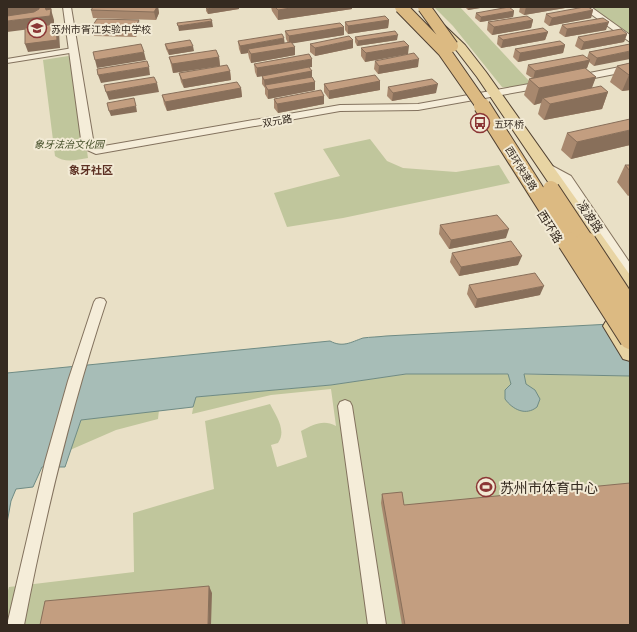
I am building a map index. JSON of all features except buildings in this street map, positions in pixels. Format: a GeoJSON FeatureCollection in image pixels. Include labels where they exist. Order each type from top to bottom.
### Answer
{"type":"FeatureCollection","features":[{"type":"Feature","properties":{"kind":"highway"},"geometry":{"type":"LineString","coordinates":[[391,7],[401,17],[433,39]]}},
{"type":"Feature","properties":{"kind":"highway","name":"西环快速路"},"geometry":{"type":"LineString","coordinates":[[401,7],[444,51],[467,82],[630,340]]}},
{"type":"Feature","properties":{"kind":"highway","name":"西环快速路"},"geometry":{"type":"LineString","coordinates":[[412,7],[452,46],[480,81],[630,309]]}},
{"type":"Feature","properties":{"kind":"highway"},"geometry":{"type":"LineString","coordinates":[[424,7],[430,13],[452,46]]}},
{"type":"Feature","properties":{"kind":"main road","name":"西环路"},"geometry":{"type":"LineString","coordinates":[[395,7],[438,52],[471,98],[630,353]]}},
{"type":"Feature","properties":{"kind":"main road"},"geometry":{"type":"LineString","coordinates":[[419,7],[461,48],[495,93],[630,290]]}},
{"type":"Feature","properties":{"kind":"street","name":"双元路"},"geometry":{"type":"LineString","coordinates":[[67,7],[87,139],[89,147],[96,151],[340,108],[418,107],[630,68]]}},
{"type":"Feature","properties":{"kind":"street"},"geometry":{"type":"LineString","coordinates":[[585,7],[630,39]]}},
{"type":"Feature","properties":{"kind":"street"},"geometry":{"type":"LineString","coordinates":[[7,61],[74,50]]}},
{"type":"Feature","properties":{"kind":"street","name":"凌波路"},"geometry":{"type":"LineString","coordinates":[[545,166],[567,179],[630,274]]}},
{"type":"Feature","properties":{"kind":"street"},"geometry":{"type":"LineString","coordinates":[[15,625],[49,475],[82,354],[100,302]]}},
{"type":"Feature","properties":{"kind":"street"},"geometry":{"type":"LineString","coordinates":[[345,406],[378,625]]}},
{"type":"Feature","properties":{"kind":"green space"},"geometry":{"type":"Polygon","coordinates":[[[434,7],[460,7],[531,83],[508,88],[502,87],[453,26],[434,7]]]}},
{"type":"Feature","properties":{"kind":"green space"},"geometry":{"type":"Polygon","coordinates":[[[591,7],[630,7],[630,34],[591,7]]]}},
{"type":"Feature","properties":{"kind":"green space","name":"象牙法治文化园"},"geometry":{"type":"Polygon","coordinates":[[[68,56],[74,57],[88,158],[79,160],[62,160],[55,156],[43,60],[68,56]]]}},
{"type":"Feature","properties":{"kind":"green space"},"geometry":{"type":"Polygon","coordinates":[[[370,139],[387,161],[403,168],[456,172],[499,165],[510,183],[343,218],[287,227],[274,193],[340,176],[323,149],[370,139]]]}},
{"type":"Feature","properties":{"kind":"green space","name":"苏州市体育中心"},"geometry":{"type":"Polygon","coordinates":[[[432,373],[630,376],[630,625],[7,625],[7,594],[9,587],[134,572],[133,513],[214,489],[205,421],[270,404],[278,418],[281,428],[278,443],[271,445],[277,467],[307,457],[301,431],[322,423],[336,426],[331,389],[271,395],[192,414],[195,397],[331,385],[406,374],[432,373]]]}},
{"type":"Feature","properties":{"kind":"green space"},"geometry":{"type":"Polygon","coordinates":[[[159,410],[158,419],[116,430],[70,450],[81,420],[159,410]]]}},
{"type":"Feature","properties":{"kind":"water"},"geometry":{"type":"Polygon","coordinates":[[[630,323],[630,376],[524,374],[526,384],[535,390],[540,399],[537,407],[528,411],[516,409],[505,399],[505,390],[511,384],[508,374],[406,374],[331,385],[196,397],[193,407],[81,420],[65,467],[42,467],[33,487],[16,489],[11,501],[7,523],[7,373],[330,341],[343,344],[368,337],[630,323]]]}},
{"type":"Feature","properties":{"kind":"place","name":"苏州市胥江实验中学校"},"geometry":{"type":"Point","coordinates":[37,28]}},
{"type":"Feature","properties":{"kind":"place","name":"五环桥"},"geometry":{"type":"Point","coordinates":[480,123]}},
{"type":"Feature","properties":{"kind":"place","name":"苏州市体育中心"},"geometry":{"type":"Point","coordinates":[486,487]}},
{"type":"Feature","properties":{"kind":"district","name":"象牙社区"},"geometry":{"type":"Point","coordinates":[91,169]}}]}
